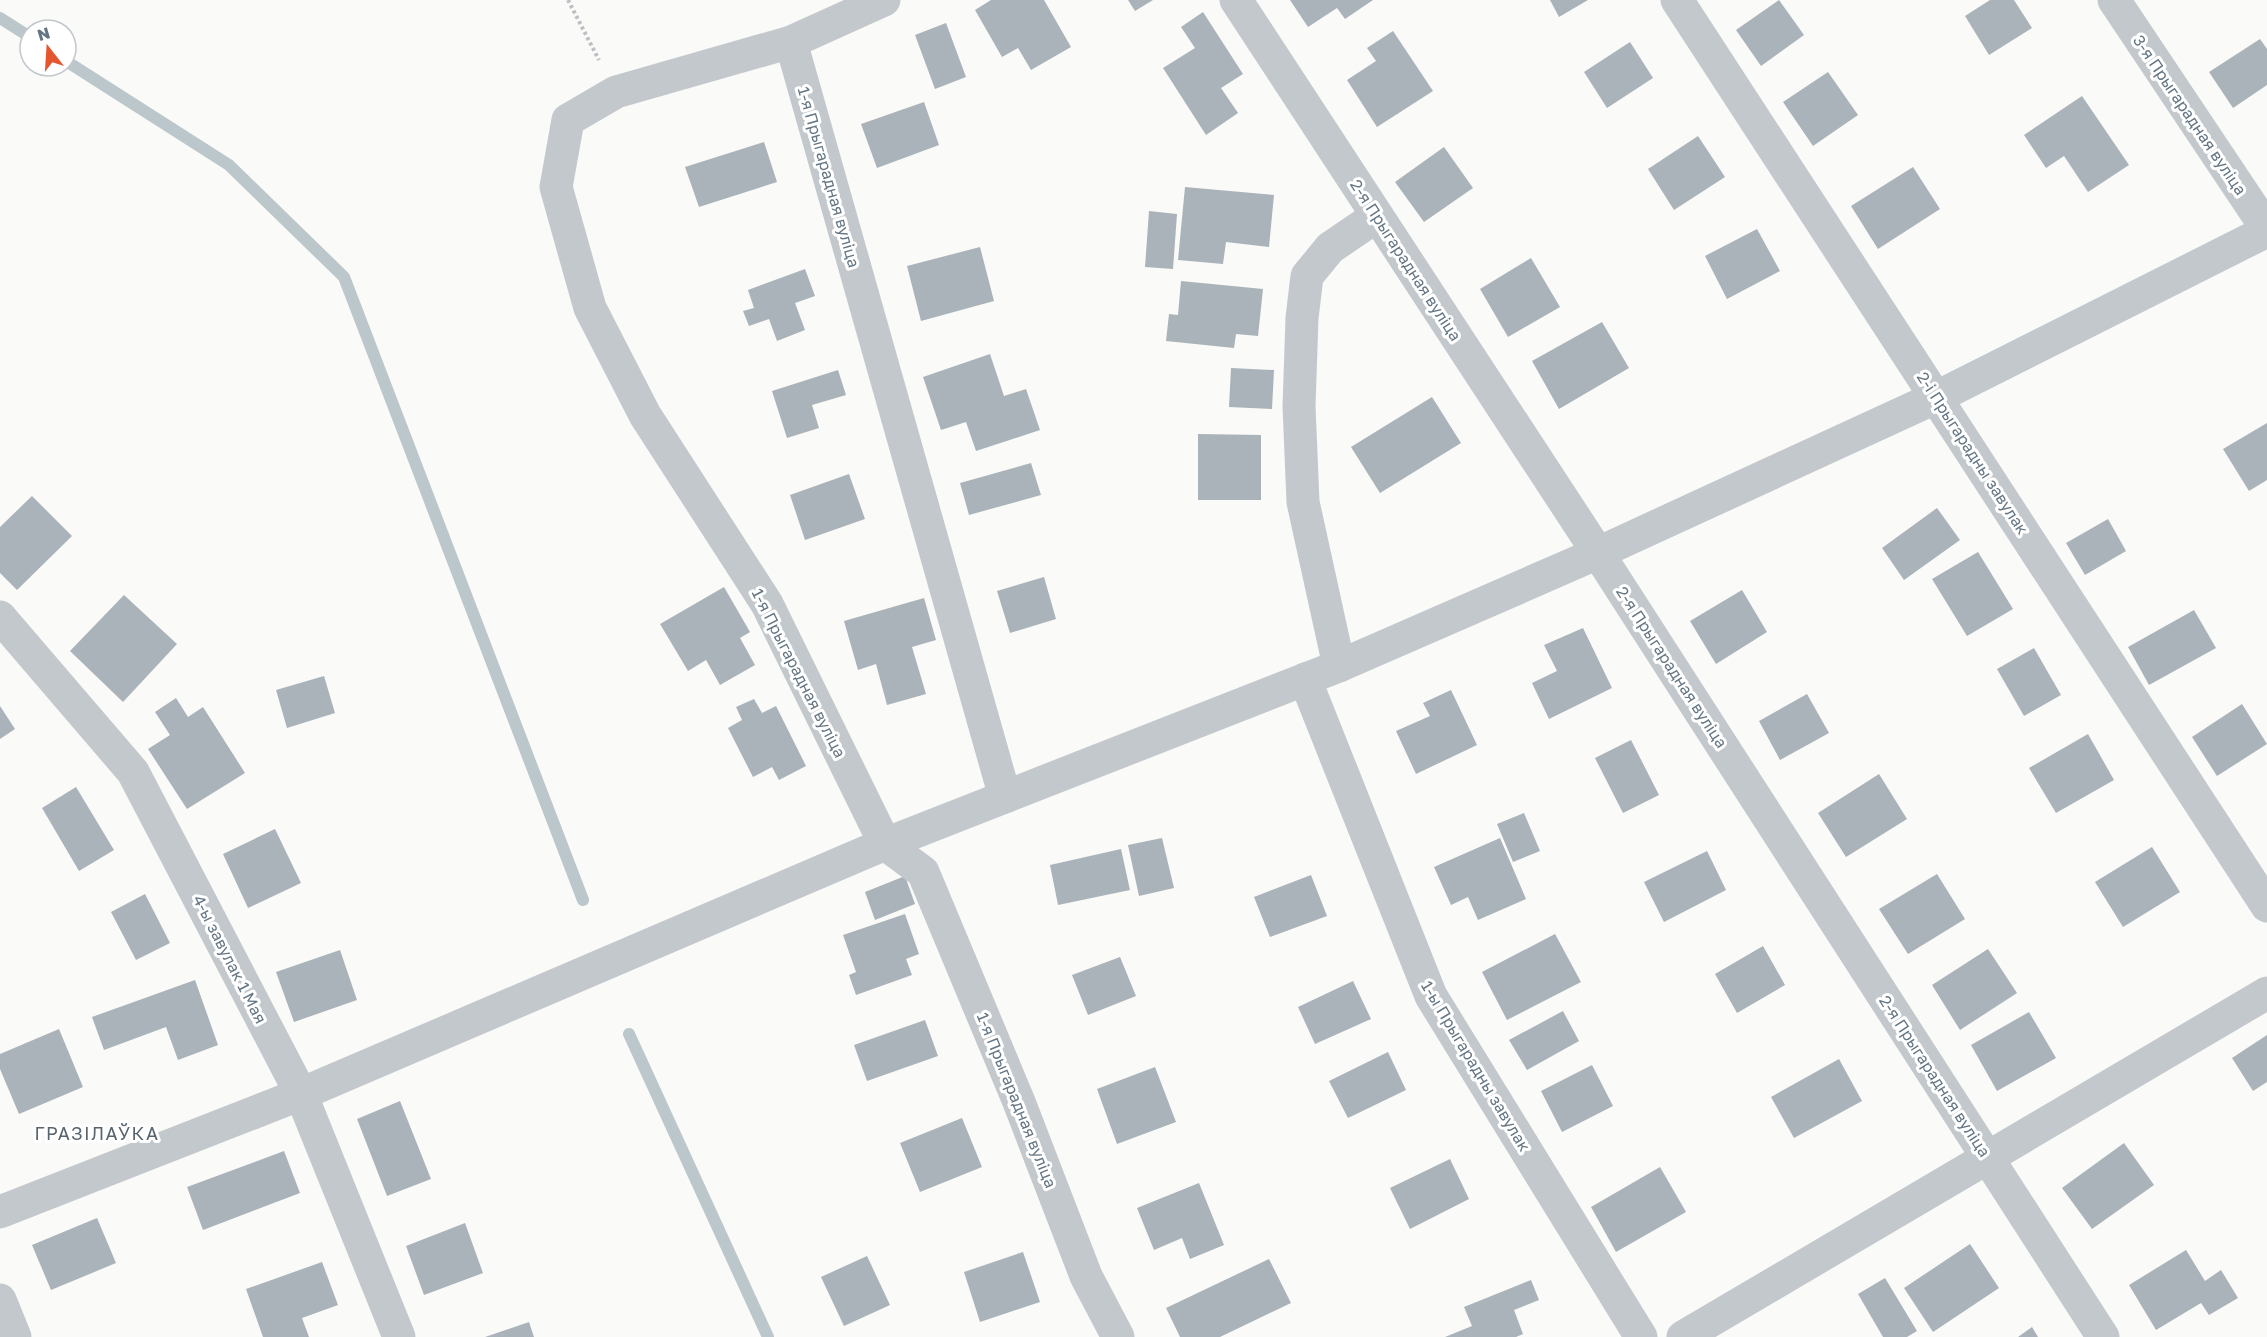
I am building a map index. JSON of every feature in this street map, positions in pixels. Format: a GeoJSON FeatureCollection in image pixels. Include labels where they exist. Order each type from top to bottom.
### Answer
{"type":"FeatureCollection","features":[{"type":"Feature","properties":{"kind":"street","name":"1-я Прыгарадная вуліца"},"geometry":{"type":"LineString","coordinates":[[884,0],[791,42],[616,92],[568,120],[556,187],[591,308],[645,415],[766,604],[885,844],[923,872],[1019,1102],[1086,1276],[1118,1337]]}},
{"type":"Feature","properties":{"kind":"street","name":"2-я Прыгарадная вуліца"},"geometry":{"type":"LineString","coordinates":[[1236,0],[1598,553],[2103,1337]]}},
{"type":"Feature","properties":{"kind":"street","name":"2-і Прыгарадны завулак"},"geometry":{"type":"LineString","coordinates":[[1677,0],[2267,906]]}},
{"type":"Feature","properties":{"kind":"street","name":"3-я Прыгарадная вуліца"},"geometry":{"type":"LineString","coordinates":[[2114,0],[2267,230]]}},
{"type":"Feature","properties":{"kind":"street","name":"1-я Прыгарадная вуліца"},"geometry":{"type":"LineString","coordinates":[[791,42],[1005,797]]}},
{"type":"Feature","properties":{"kind":"street"},"geometry":{"type":"LineString","coordinates":[[1339,666],[1303,502],[1299,406],[1302,318],[1307,276],[1330,248],[1377,216]]}},
{"type":"Feature","properties":{"kind":"street"},"geometry":{"type":"LineString","coordinates":[[0,1212],[301,1094],[885,844],[1339,666],[1598,553],[1937,398],[2267,230]]}},
{"type":"Feature","properties":{"kind":"street","name":"4-ы завулак 1 Мая"},"geometry":{"type":"LineString","coordinates":[[0,617],[133,772],[301,1094],[399,1337]]}},
{"type":"Feature","properties":{"kind":"street","name":"1-ы Прыгарадны завулак"},"geometry":{"type":"LineString","coordinates":[[1305,679],[1431,996],[1641,1337]]}},
{"type":"Feature","properties":{"kind":"street"},"geometry":{"type":"LineString","coordinates":[[1683,1337],[2267,993]]}},
{"type":"Feature","properties":{"kind":"street"},"geometry":{"type":"LineString","coordinates":[[0,1300],[15,1337]]}},
{"type":"Feature","properties":{"kind":"path"},"geometry":{"type":"LineString","coordinates":[[568,0],[616,92]]}},
{"type":"Feature","properties":{"kind":"building"},"geometry":{"type":"Polygon","coordinates":[[[991,0],[1044,0],[1071,47],[1031,70],[1018,48],[1002,57],[975,10],[991,0]]]}},
{"type":"Feature","properties":{"kind":"building"},"geometry":{"type":"Polygon","coordinates":[[[1128,0],[1153,0],[1135,11],[1128,0]]]}},
{"type":"Feature","properties":{"kind":"building"},"geometry":{"type":"Polygon","coordinates":[[[1290,0],[1373,0],[1345,19],[1337,8],[1308,27],[1290,0]]]}},
{"type":"Feature","properties":{"kind":"building"},"geometry":{"type":"Polygon","coordinates":[[[1550,0],[1588,0],[1559,17],[1550,0]]]}},
{"type":"Feature","properties":{"kind":"building"},"geometry":{"type":"Polygon","coordinates":[[[1779,0],[1804,35],[1761,66],[1736,30],[1779,0]]]}},
{"type":"Feature","properties":{"kind":"building"},"geometry":{"type":"Polygon","coordinates":[[[1990,0],[2014,0],[2032,28],[1989,55],[1965,16],[1990,0]]]}},
{"type":"Feature","properties":{"kind":"building"},"geometry":{"type":"Polygon","coordinates":[[[1203,12],[1243,74],[1221,88],[1238,113],[1206,135],[1163,68],[1195,48],[1181,27],[1203,12]]]}},
{"type":"Feature","properties":{"kind":"building"},"geometry":{"type":"Polygon","coordinates":[[[946,23],[966,77],[935,89],[915,35],[946,23]]]}},
{"type":"Feature","properties":{"kind":"building"},"geometry":{"type":"Polygon","coordinates":[[[1393,31],[1433,91],[1377,127],[1347,80],[1376,61],[1367,48],[1393,31]]]}},
{"type":"Feature","properties":{"kind":"building"},"geometry":{"type":"Polygon","coordinates":[[[2260,39],[2267,49],[2267,85],[2233,108],[2209,72],[2260,39]]]}},
{"type":"Feature","properties":{"kind":"building"},"geometry":{"type":"Polygon","coordinates":[[[1630,42],[1653,78],[1607,108],[1584,72],[1630,42]]]}},
{"type":"Feature","properties":{"kind":"building"},"geometry":{"type":"Polygon","coordinates":[[[1828,72],[1858,115],[1813,146],[1783,102],[1828,72]]]}},
{"type":"Feature","properties":{"kind":"building"},"geometry":{"type":"Polygon","coordinates":[[[2082,96],[2129,165],[2088,192],[2064,156],[2046,168],[2024,135],[2082,96]]]}},
{"type":"Feature","properties":{"kind":"building"},"geometry":{"type":"Polygon","coordinates":[[[924,102],[939,145],[877,168],[861,124],[924,102]]]}},
{"type":"Feature","properties":{"kind":"building"},"geometry":{"type":"Polygon","coordinates":[[[1698,136],[1725,177],[1674,210],[1648,169],[1698,136]]]}},
{"type":"Feature","properties":{"kind":"building"},"geometry":{"type":"Polygon","coordinates":[[[764,142],[777,182],[699,207],[685,167],[764,142]]]}},
{"type":"Feature","properties":{"kind":"building"},"geometry":{"type":"Polygon","coordinates":[[[1444,147],[1473,188],[1424,222],[1395,182],[1444,147]]]}},
{"type":"Feature","properties":{"kind":"building"},"geometry":{"type":"Polygon","coordinates":[[[1913,167],[1940,209],[1878,249],[1851,206],[1913,167]]]}},
{"type":"Feature","properties":{"kind":"building"},"geometry":{"type":"Polygon","coordinates":[[[1185,187],[1274,195],[1269,247],[1226,242],[1223,264],[1178,260],[1185,187]]]}},
{"type":"Feature","properties":{"kind":"building"},"geometry":{"type":"Polygon","coordinates":[[[1149,211],[1177,214],[1173,269],[1145,267],[1149,211]]]}},
{"type":"Feature","properties":{"kind":"building"},"geometry":{"type":"Polygon","coordinates":[[[1757,229],[1780,271],[1727,299],[1705,256],[1757,229]]]}},
{"type":"Feature","properties":{"kind":"building"},"geometry":{"type":"Polygon","coordinates":[[[980,247],[994,301],[921,321],[907,266],[980,247]]]}},
{"type":"Feature","properties":{"kind":"building"},"geometry":{"type":"Polygon","coordinates":[[[1531,258],[1560,307],[1508,337],[1480,289],[1531,258]]]}},
{"type":"Feature","properties":{"kind":"building"},"geometry":{"type":"Polygon","coordinates":[[[805,269],[815,296],[795,303],[805,330],[777,341],[769,319],[749,326],[743,311],[754,308],[748,290],[805,269]]]}},
{"type":"Feature","properties":{"kind":"building"},"geometry":{"type":"Polygon","coordinates":[[[1181,281],[1263,289],[1258,336],[1236,334],[1234,348],[1166,341],[1169,314],[1178,315],[1181,281]]]}},
{"type":"Feature","properties":{"kind":"building"},"geometry":{"type":"Polygon","coordinates":[[[1602,322],[1629,368],[1559,409],[1532,361],[1602,322]]]}},
{"type":"Feature","properties":{"kind":"building"},"geometry":{"type":"Polygon","coordinates":[[[990,354],[1004,396],[1026,389],[1040,430],[976,451],[966,422],[941,430],[923,377],[990,354]]]}},
{"type":"Feature","properties":{"kind":"building"},"geometry":{"type":"Polygon","coordinates":[[[1231,368],[1274,370],[1272,409],[1229,407],[1231,368]]]}},
{"type":"Feature","properties":{"kind":"building"},"geometry":{"type":"Polygon","coordinates":[[[838,370],[846,395],[812,405],[819,428],[787,438],[772,391],[838,370]]]}},
{"type":"Feature","properties":{"kind":"building"},"geometry":{"type":"Polygon","coordinates":[[[1432,397],[1461,443],[1380,493],[1351,447],[1432,397]]]}},
{"type":"Feature","properties":{"kind":"building"},"geometry":{"type":"Polygon","coordinates":[[[2267,423],[2267,480],[2249,491],[2223,449],[2267,423]]]}},
{"type":"Feature","properties":{"kind":"building"},"geometry":{"type":"Polygon","coordinates":[[[1198,434],[1261,435],[1261,500],[1198,500],[1198,434]]]}},
{"type":"Feature","properties":{"kind":"building"},"geometry":{"type":"Polygon","coordinates":[[[1031,463],[1041,495],[969,515],[960,483],[1031,463]]]}},
{"type":"Feature","properties":{"kind":"building"},"geometry":{"type":"Polygon","coordinates":[[[849,474],[865,519],[805,540],[790,495],[849,474]]]}},
{"type":"Feature","properties":{"kind":"building"},"geometry":{"type":"Polygon","coordinates":[[[32,496],[72,536],[17,590],[0,573],[0,527],[32,496]]]}},
{"type":"Feature","properties":{"kind":"building"},"geometry":{"type":"Polygon","coordinates":[[[1937,508],[1960,540],[1904,580],[1882,548],[1937,508]]]}},
{"type":"Feature","properties":{"kind":"building"},"geometry":{"type":"Polygon","coordinates":[[[2108,519],[2126,551],[2085,575],[2066,543],[2108,519]]]}},
{"type":"Feature","properties":{"kind":"building"},"geometry":{"type":"Polygon","coordinates":[[[1978,552],[2013,609],[1967,636],[1932,579],[1978,552]]]}},
{"type":"Feature","properties":{"kind":"building"},"geometry":{"type":"Polygon","coordinates":[[[1044,577],[1056,619],[1010,633],[997,591],[1044,577]]]}},
{"type":"Feature","properties":{"kind":"building"},"geometry":{"type":"Polygon","coordinates":[[[724,587],[750,632],[740,638],[755,665],[720,685],[706,660],[688,671],[660,624],[724,587]]]}},
{"type":"Feature","properties":{"kind":"building"},"geometry":{"type":"Polygon","coordinates":[[[1742,590],[1767,632],[1716,664],[1690,621],[1742,590]]]}},
{"type":"Feature","properties":{"kind":"building"},"geometry":{"type":"Polygon","coordinates":[[[124,595],[177,644],[123,702],[70,651],[124,595]]]}},
{"type":"Feature","properties":{"kind":"building"},"geometry":{"type":"Polygon","coordinates":[[[924,598],[936,640],[912,647],[926,694],[887,705],[876,664],[858,670],[844,621],[924,598]]]}},
{"type":"Feature","properties":{"kind":"building"},"geometry":{"type":"Polygon","coordinates":[[[2194,610],[2216,648],[2149,685],[2128,647],[2194,610]]]}},
{"type":"Feature","properties":{"kind":"building"},"geometry":{"type":"Polygon","coordinates":[[[1583,628],[1612,688],[1549,719],[1532,683],[1557,671],[1544,645],[1583,628]]]}},
{"type":"Feature","properties":{"kind":"building"},"geometry":{"type":"Polygon","coordinates":[[[2034,648],[2061,695],[2024,716],[1997,669],[2034,648]]]}},
{"type":"Feature","properties":{"kind":"building"},"geometry":{"type":"Polygon","coordinates":[[[324,676],[335,713],[287,728],[276,690],[324,676]]]}},
{"type":"Feature","properties":{"kind":"building"},"geometry":{"type":"Polygon","coordinates":[[[1451,690],[1477,745],[1416,774],[1396,731],[1430,716],[1423,703],[1451,690]]]}},
{"type":"Feature","properties":{"kind":"building"},"geometry":{"type":"Polygon","coordinates":[[[1807,694],[1829,733],[1780,760],[1759,721],[1807,694]]]}},
{"type":"Feature","properties":{"kind":"building"},"geometry":{"type":"Polygon","coordinates":[[[176,698],[188,717],[203,707],[245,773],[187,809],[148,749],[170,735],[155,712],[176,698]]]}},
{"type":"Feature","properties":{"kind":"building"},"geometry":{"type":"Polygon","coordinates":[[[754,699],[762,713],[776,706],[806,766],[779,780],[772,767],[753,777],[728,728],[742,720],[736,707],[754,699]]]}},
{"type":"Feature","properties":{"kind":"building"},"geometry":{"type":"Polygon","coordinates":[[[2242,704],[2267,744],[2217,776],[2192,737],[2242,704]]]}},
{"type":"Feature","properties":{"kind":"building"},"geometry":{"type":"Polygon","coordinates":[[[0,706],[15,729],[0,739],[0,706]]]}},
{"type":"Feature","properties":{"kind":"building"},"geometry":{"type":"Polygon","coordinates":[[[2088,734],[2114,780],[2056,813],[2029,768],[2088,734]]]}},
{"type":"Feature","properties":{"kind":"building"},"geometry":{"type":"Polygon","coordinates":[[[1631,740],[1659,795],[1623,813],[1595,758],[1631,740]]]}},
{"type":"Feature","properties":{"kind":"building"},"geometry":{"type":"Polygon","coordinates":[[[1879,774],[1907,819],[1846,857],[1818,813],[1879,774]]]}},
{"type":"Feature","properties":{"kind":"building"},"geometry":{"type":"Polygon","coordinates":[[[76,787],[114,850],[79,871],[42,808],[76,787]]]}},
{"type":"Feature","properties":{"kind":"building"},"geometry":{"type":"Polygon","coordinates":[[[1524,813],[1540,851],[1513,862],[1497,824],[1524,813]]]}},
{"type":"Feature","properties":{"kind":"building"},"geometry":{"type":"Polygon","coordinates":[[[275,829],[301,883],[248,908],[223,854],[275,829]]]}},
{"type":"Feature","properties":{"kind":"building"},"geometry":{"type":"Polygon","coordinates":[[[1162,838],[1174,888],[1139,896],[1128,845],[1162,838]]]}},
{"type":"Feature","properties":{"kind":"building"},"geometry":{"type":"Polygon","coordinates":[[[1500,838],[1526,899],[1478,920],[1468,897],[1451,905],[1434,867],[1500,838]]]}},
{"type":"Feature","properties":{"kind":"building"},"geometry":{"type":"Polygon","coordinates":[[[2152,847],[2180,892],[2123,927],[2095,882],[2152,847]]]}},
{"type":"Feature","properties":{"kind":"building"},"geometry":{"type":"Polygon","coordinates":[[[1121,849],[1130,890],[1058,905],[1050,865],[1121,849]]]}},
{"type":"Feature","properties":{"kind":"building"},"geometry":{"type":"Polygon","coordinates":[[[1707,851],[1726,890],[1664,922],[1644,882],[1707,851]]]}},
{"type":"Feature","properties":{"kind":"building"},"geometry":{"type":"Polygon","coordinates":[[[1937,874],[1965,919],[1908,954],[1879,909],[1937,874]]]}},
{"type":"Feature","properties":{"kind":"building"},"geometry":{"type":"Polygon","coordinates":[[[1311,875],[1327,916],[1270,937],[1254,897],[1311,875]]]}},
{"type":"Feature","properties":{"kind":"building"},"geometry":{"type":"Polygon","coordinates":[[[905,876],[915,904],[875,920],[865,892],[905,876]]]}},
{"type":"Feature","properties":{"kind":"building"},"geometry":{"type":"Polygon","coordinates":[[[145,894],[170,943],[136,960],[111,912],[145,894]]]}},
{"type":"Feature","properties":{"kind":"building"},"geometry":{"type":"Polygon","coordinates":[[[905,914],[919,954],[906,959],[912,975],[856,995],[849,975],[856,972],[843,935],[905,914]]]}},
{"type":"Feature","properties":{"kind":"building"},"geometry":{"type":"Polygon","coordinates":[[[1555,934],[1581,982],[1507,1020],[1482,972],[1555,934]]]}},
{"type":"Feature","properties":{"kind":"building"},"geometry":{"type":"Polygon","coordinates":[[[1763,946],[1785,985],[1737,1013],[1715,974],[1763,946]]]}},
{"type":"Feature","properties":{"kind":"building"},"geometry":{"type":"Polygon","coordinates":[[[1988,949],[2017,993],[1960,1030],[1932,985],[1988,949]]]}},
{"type":"Feature","properties":{"kind":"building"},"geometry":{"type":"Polygon","coordinates":[[[340,950],[357,1000],[294,1022],[276,972],[340,950]]]}},
{"type":"Feature","properties":{"kind":"building"},"geometry":{"type":"Polygon","coordinates":[[[1120,957],[1136,996],[1088,1015],[1072,975],[1120,957]]]}},
{"type":"Feature","properties":{"kind":"building"},"geometry":{"type":"Polygon","coordinates":[[[195,980],[218,1045],[178,1060],[166,1027],[104,1050],[92,1017],[195,980]]]}},
{"type":"Feature","properties":{"kind":"building"},"geometry":{"type":"Polygon","coordinates":[[[1353,981],[1371,1019],[1315,1044],[1298,1007],[1353,981]]]}},
{"type":"Feature","properties":{"kind":"building"},"geometry":{"type":"Polygon","coordinates":[[[1563,1011],[1579,1041],[1527,1070],[1509,1040],[1563,1011]]]}},
{"type":"Feature","properties":{"kind":"building"},"geometry":{"type":"Polygon","coordinates":[[[2029,1012],[2056,1058],[1997,1091],[1971,1045],[2029,1012]]]}},
{"type":"Feature","properties":{"kind":"building"},"geometry":{"type":"Polygon","coordinates":[[[925,1020],[938,1056],[867,1081],[854,1045],[925,1020]]]}},
{"type":"Feature","properties":{"kind":"building"},"geometry":{"type":"Polygon","coordinates":[[[59,1029],[83,1087],[19,1114],[0,1069],[0,1054],[59,1029]]]}},
{"type":"Feature","properties":{"kind":"building"},"geometry":{"type":"Polygon","coordinates":[[[2267,1035],[2267,1082],[2253,1091],[2232,1058],[2267,1035]]]}},
{"type":"Feature","properties":{"kind":"building"},"geometry":{"type":"Polygon","coordinates":[[[1388,1052],[1406,1090],[1348,1118],[1329,1081],[1388,1052]]]}},
{"type":"Feature","properties":{"kind":"building"},"geometry":{"type":"Polygon","coordinates":[[[1839,1059],[1862,1101],[1794,1138],[1771,1097],[1839,1059]]]}},
{"type":"Feature","properties":{"kind":"building"},"geometry":{"type":"Polygon","coordinates":[[[1592,1065],[1613,1106],[1562,1132],[1541,1091],[1592,1065]]]}},
{"type":"Feature","properties":{"kind":"building"},"geometry":{"type":"Polygon","coordinates":[[[1155,1067],[1176,1122],[1117,1144],[1097,1089],[1155,1067]]]}},
{"type":"Feature","properties":{"kind":"building"},"geometry":{"type":"Polygon","coordinates":[[[400,1101],[431,1179],[387,1196],[357,1119],[400,1101]]]}},
{"type":"Feature","properties":{"kind":"building"},"geometry":{"type":"Polygon","coordinates":[[[962,1118],[982,1167],[920,1192],[900,1143],[962,1118]]]}},
{"type":"Feature","properties":{"kind":"building"},"geometry":{"type":"Polygon","coordinates":[[[2124,1143],[2154,1185],[2092,1229],[2062,1188],[2124,1143]]]}},
{"type":"Feature","properties":{"kind":"building"},"geometry":{"type":"Polygon","coordinates":[[[284,1151],[300,1193],[203,1230],[187,1187],[284,1151]]]}},
{"type":"Feature","properties":{"kind":"building"},"geometry":{"type":"Polygon","coordinates":[[[1450,1159],[1469,1199],[1410,1229],[1390,1188],[1450,1159]]]}},
{"type":"Feature","properties":{"kind":"building"},"geometry":{"type":"Polygon","coordinates":[[[1660,1167],[1686,1212],[1616,1252],[1591,1207],[1660,1167]]]}},
{"type":"Feature","properties":{"kind":"building"},"geometry":{"type":"Polygon","coordinates":[[[1199,1183],[1224,1245],[1190,1259],[1182,1238],[1154,1250],[1137,1208],[1199,1183]]]}},
{"type":"Feature","properties":{"kind":"building"},"geometry":{"type":"Polygon","coordinates":[[[97,1218],[116,1263],[51,1290],[32,1245],[97,1218]]]}},
{"type":"Feature","properties":{"kind":"building"},"geometry":{"type":"Polygon","coordinates":[[[465,1223],[483,1273],[424,1295],[406,1246],[465,1223]]]}},
{"type":"Feature","properties":{"kind":"building"},"geometry":{"type":"Polygon","coordinates":[[[1970,1244],[1999,1288],[1933,1332],[1904,1288],[1970,1244]]]}},
{"type":"Feature","properties":{"kind":"building"},"geometry":{"type":"Polygon","coordinates":[[[2186,1250],[2205,1281],[2221,1270],[2238,1298],[2209,1315],[2201,1303],[2156,1330],[2129,1285],[2186,1250]]]}},
{"type":"Feature","properties":{"kind":"building"},"geometry":{"type":"Polygon","coordinates":[[[1023,1252],[1040,1302],[980,1322],[964,1272],[1023,1252]]]}},
{"type":"Feature","properties":{"kind":"building"},"geometry":{"type":"Polygon","coordinates":[[[867,1256],[890,1305],[844,1326],[821,1277],[867,1256]]]}},
{"type":"Feature","properties":{"kind":"building"},"geometry":{"type":"Polygon","coordinates":[[[1269,1259],[1291,1303],[1220,1337],[1180,1337],[1166,1308],[1269,1259]]]}},
{"type":"Feature","properties":{"kind":"building"},"geometry":{"type":"Polygon","coordinates":[[[322,1262],[338,1305],[302,1318],[309,1337],[263,1337],[246,1289],[322,1262]]]}},
{"type":"Feature","properties":{"kind":"building"},"geometry":{"type":"Polygon","coordinates":[[[1885,1278],[1917,1331],[1907,1337],[1883,1337],[1858,1294],[1885,1278]]]}},
{"type":"Feature","properties":{"kind":"building"},"geometry":{"type":"Polygon","coordinates":[[[1531,1280],[1539,1300],[1514,1310],[1523,1334],[1516,1337],[1445,1337],[1472,1326],[1464,1307],[1531,1280]]]}},
{"type":"Feature","properties":{"kind":"building"},"geometry":{"type":"Polygon","coordinates":[[[529,1322],[534,1337],[485,1337],[529,1322]]]}},
{"type":"Feature","properties":{"kind":"building"},"geometry":{"type":"Polygon","coordinates":[[[2032,1327],[2038,1337],[2018,1337],[2032,1327]]]}},
{"type":"Feature","properties":{"kind":"waterway"},"geometry":{"type":"LineString","coordinates":[[0,18],[18,29]]}},
{"type":"Feature","properties":{"kind":"waterway"},"geometry":{"type":"LineString","coordinates":[[78,69],[229,165],[344,277],[583,900]]}},
{"type":"Feature","properties":{"kind":"waterway"},"geometry":{"type":"LineString","coordinates":[[629,1034],[768,1337]]}},
{"type":"Feature","properties":{"kind":"district","name":"ГРАЗІЛАЎКА"},"geometry":{"type":"Point","coordinates":[97,1133]}}]}
